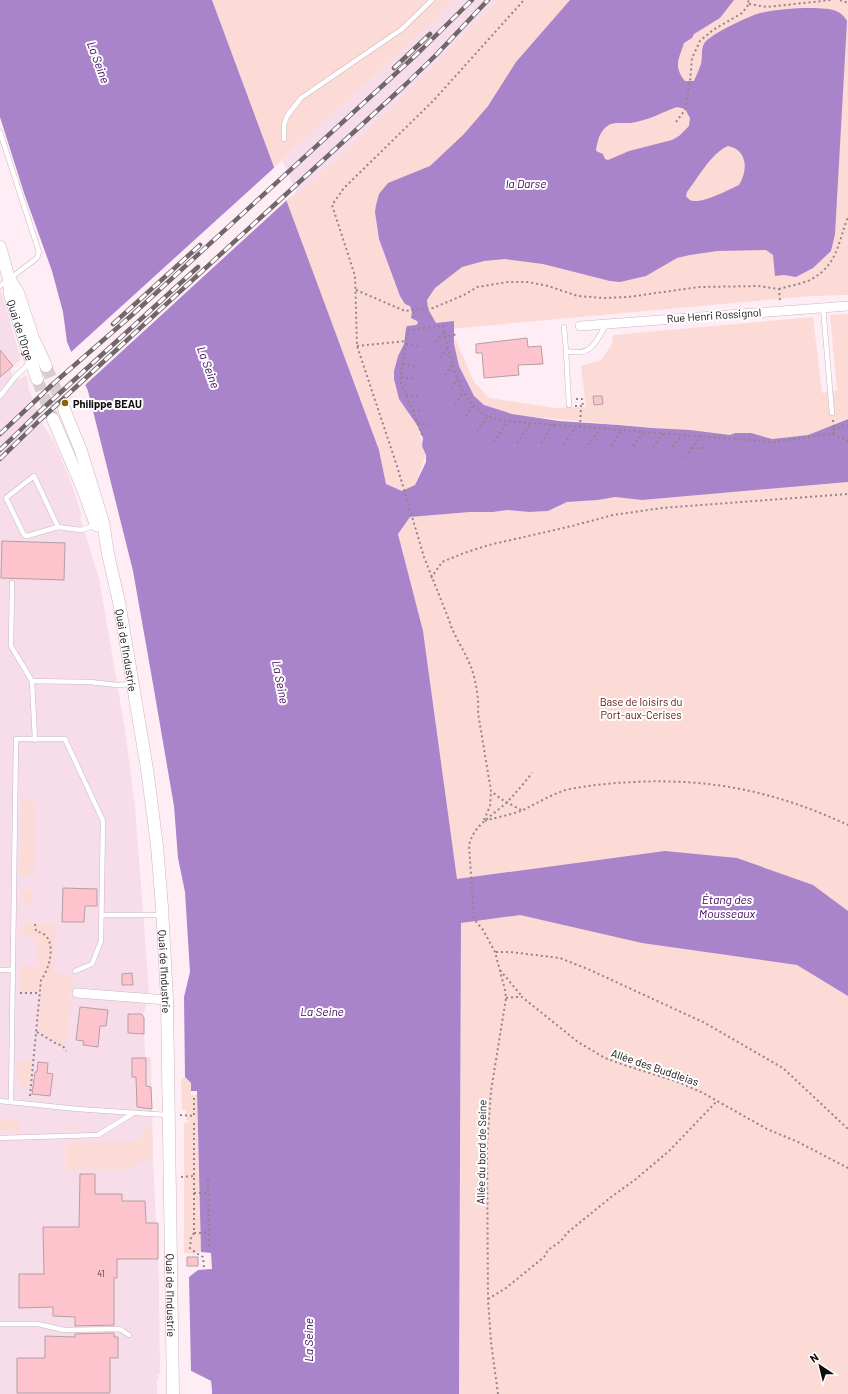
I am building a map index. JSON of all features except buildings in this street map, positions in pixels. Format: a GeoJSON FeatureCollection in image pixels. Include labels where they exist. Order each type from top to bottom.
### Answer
{"type":"FeatureCollection","features":[{"type":"Feature","properties":{"kind":"main road","name":"Quai de l'Orge"},"geometry":{"type":"LineString","coordinates":[[0,247],[5,283],[37,379]]}},
{"type":"Feature","properties":{"kind":"main road","name":"Quai de l'Orge"},"geometry":{"type":"LineString","coordinates":[[5,283],[18,293],[33,338],[46,366]]}},
{"type":"Feature","properties":{"kind":"main road","name":"Quai de l'Industrie"},"geometry":{"type":"LineString","coordinates":[[64,409],[81,451],[119,602],[147,769],[156,838],[163,915],[167,1000],[173,1394]]}},
{"type":"Feature","properties":{"kind":"main road","name":"Quai de l'Industrie"},"geometry":{"type":"LineString","coordinates":[[53,419],[83,489],[100,524]]}},
{"type":"Feature","properties":{"kind":"street","name":"Rue Henri Rossignol"},"geometry":{"type":"LineString","coordinates":[[580,326],[848,306]]}},
{"type":"Feature","properties":{"kind":"street"},"geometry":{"type":"LineString","coordinates":[[77,993],[167,1000]]}},
{"type":"Feature","properties":{"kind":"lane"},"geometry":{"type":"LineString","coordinates":[[284,139],[284,125],[287,116],[301,98],[402,29],[432,0]]}},
{"type":"Feature","properties":{"kind":"lane"},"geometry":{"type":"LineString","coordinates":[[0,132],[39,252],[37,258],[5,283]]}},
{"type":"Feature","properties":{"kind":"lane"},"geometry":{"type":"LineString","coordinates":[[823,307],[832,413]]}},
{"type":"Feature","properties":{"kind":"lane"},"geometry":{"type":"LineString","coordinates":[[566,351],[579,354],[589,350],[595,345],[606,324]]}},
{"type":"Feature","properties":{"kind":"lane"},"geometry":{"type":"LineString","coordinates":[[564,327],[569,405]]}},
{"type":"Feature","properties":{"kind":"lane"},"geometry":{"type":"LineString","coordinates":[[0,396],[15,377],[31,362]]}},
{"type":"Feature","properties":{"kind":"lane"},"geometry":{"type":"LineString","coordinates":[[58,527],[34,476],[6,498],[24,535],[27,536],[58,527],[81,530],[100,524]]}},
{"type":"Feature","properties":{"kind":"lane"},"geometry":{"type":"LineString","coordinates":[[12,583],[11,646],[32,681],[35,740]]}},
{"type":"Feature","properties":{"kind":"lane"},"geometry":{"type":"LineString","coordinates":[[32,681],[90,682],[117,685],[133,684]]}},
{"type":"Feature","properties":{"kind":"lane"},"geometry":{"type":"LineString","coordinates":[[10,1102],[16,739],[65,739],[103,821],[101,941],[92,964],[75,971]]}},
{"type":"Feature","properties":{"kind":"lane"},"geometry":{"type":"LineString","coordinates":[[101,915],[163,915]]}},
{"type":"Feature","properties":{"kind":"lane"},"geometry":{"type":"LineString","coordinates":[[0,970],[12,970]]}},
{"type":"Feature","properties":{"kind":"lane"},"geometry":{"type":"LineString","coordinates":[[0,1100],[29,1104],[169,1115]]}},
{"type":"Feature","properties":{"kind":"lane"},"geometry":{"type":"LineString","coordinates":[[0,1138],[98,1135],[133,1113]]}},
{"type":"Feature","properties":{"kind":"lane"},"geometry":{"type":"LineString","coordinates":[[0,1324],[38,1324],[64,1330],[120,1329],[129,1335]]}},
{"type":"Feature","properties":{"kind":"path"},"geometry":{"type":"LineString","coordinates":[[484,821],[490,806],[491,791],[478,713],[479,701],[471,667],[452,630],[450,620],[431,578],[418,540],[397,466],[357,346],[355,276],[332,205],[344,188],[433,100],[524,0]]}},
{"type":"Feature","properties":{"kind":"path"},"geometry":{"type":"LineString","coordinates":[[748,0],[749,4]]}},
{"type":"Feature","properties":{"kind":"path"},"geometry":{"type":"LineString","coordinates":[[749,4],[767,7],[831,0]]}},
{"type":"Feature","properties":{"kind":"path"},"geometry":{"type":"LineString","coordinates":[[840,0],[848,3]]}},
{"type":"Feature","properties":{"kind":"path"},"geometry":{"type":"LineString","coordinates":[[676,122],[685,110],[690,82],[692,58],[700,41],[713,30],[742,13],[749,4]]}},
{"type":"Feature","properties":{"kind":"path"},"geometry":{"type":"LineString","coordinates":[[356,290],[405,311],[433,308],[464,296],[477,288],[508,282],[528,282],[548,286],[578,296],[604,298],[628,297],[699,287],[758,286],[779,290],[810,280],[824,270],[832,260],[837,250],[848,217]]}},
{"type":"Feature","properties":{"kind":"path"},"geometry":{"type":"LineString","coordinates":[[779,290],[780,310]]}},
{"type":"Feature","properties":{"kind":"path"},"geometry":{"type":"LineString","coordinates":[[422,435],[400,380],[408,330],[443,326],[453,364],[464,392],[474,405],[488,416],[508,422],[774,442],[832,434],[848,441]]}},
{"type":"Feature","properties":{"kind":"path"},"geometry":{"type":"LineString","coordinates":[[436,342],[444,331]]}},
{"type":"Feature","properties":{"kind":"path"},"geometry":{"type":"LineString","coordinates":[[445,337],[458,334]]}},
{"type":"Feature","properties":{"kind":"path"},"geometry":{"type":"LineString","coordinates":[[357,346],[407,341]]}},
{"type":"Feature","properties":{"kind":"path"},"geometry":{"type":"LineString","coordinates":[[406,344],[421,347]]}},
{"type":"Feature","properties":{"kind":"path"},"geometry":{"type":"LineString","coordinates":[[440,358],[448,347]]}},
{"type":"Feature","properties":{"kind":"path"},"geometry":{"type":"LineString","coordinates":[[403,364],[418,367]]}},
{"type":"Feature","properties":{"kind":"path"},"geometry":{"type":"LineString","coordinates":[[445,375],[453,364]]}},
{"type":"Feature","properties":{"kind":"path"},"geometry":{"type":"LineString","coordinates":[[401,377],[416,380]]}},
{"type":"Feature","properties":{"kind":"path"},"geometry":{"type":"LineString","coordinates":[[451,388],[458,379]]}},
{"type":"Feature","properties":{"kind":"path"},"geometry":{"type":"LineString","coordinates":[[456,404],[464,392]]}},
{"type":"Feature","properties":{"kind":"path"},"geometry":{"type":"LineString","coordinates":[[406,395],[418,396]]}},
{"type":"Feature","properties":{"kind":"path"},"geometry":{"type":"LineString","coordinates":[[581,406],[583,406],[582,400]]}},
{"type":"Feature","properties":{"kind":"path"},"geometry":{"type":"LineString","coordinates":[[466,416],[474,405]]}},
{"type":"Feature","properties":{"kind":"path"},"geometry":{"type":"LineString","coordinates":[[412,410],[424,411]]}},
{"type":"Feature","properties":{"kind":"path"},"geometry":{"type":"LineString","coordinates":[[580,427],[581,411]]}},
{"type":"Feature","properties":{"kind":"path"},"geometry":{"type":"LineString","coordinates":[[477,431],[488,416]]}},
{"type":"Feature","properties":{"kind":"path"},"geometry":{"type":"LineString","coordinates":[[494,442],[508,422]]}},
{"type":"Feature","properties":{"kind":"path"},"geometry":{"type":"LineString","coordinates":[[418,423],[429,425]]}},
{"type":"Feature","properties":{"kind":"path"},"geometry":{"type":"LineString","coordinates":[[517,443],[531,423]]}},
{"type":"Feature","properties":{"kind":"path"},"geometry":{"type":"LineString","coordinates":[[541,443],[553,425]]}},
{"type":"Feature","properties":{"kind":"path"},"geometry":{"type":"LineString","coordinates":[[832,434],[835,434],[834,429],[848,425]]}},
{"type":"Feature","properties":{"kind":"path"},"geometry":{"type":"LineString","coordinates":[[564,444],[577,427]]}},
{"type":"Feature","properties":{"kind":"path"},"geometry":{"type":"LineString","coordinates":[[588,445],[600,429]]}},
{"type":"Feature","properties":{"kind":"path"},"geometry":{"type":"LineString","coordinates":[[611,446],[622,430]]}},
{"type":"Feature","properties":{"kind":"path"},"geometry":{"type":"LineString","coordinates":[[633,446],[643,432]]}},
{"type":"Feature","properties":{"kind":"path"},"geometry":{"type":"LineString","coordinates":[[653,447],[662,434]]}},
{"type":"Feature","properties":{"kind":"path"},"geometry":{"type":"LineString","coordinates":[[672,448],[681,435]]}},
{"type":"Feature","properties":{"kind":"path"},"geometry":{"type":"LineString","coordinates":[[685,457],[700,436]]}},
{"type":"Feature","properties":{"kind":"path"},"geometry":{"type":"LineString","coordinates":[[692,448],[704,448]]}},
{"type":"Feature","properties":{"kind":"path"},"geometry":{"type":"LineString","coordinates":[[431,578],[442,562],[464,553],[489,545],[613,515],[662,508],[848,494]]}},
{"type":"Feature","properties":{"kind":"path"},"geometry":{"type":"LineString","coordinates":[[484,821],[507,802],[532,773]]}},
{"type":"Feature","properties":{"kind":"path"},"geometry":{"type":"LineString","coordinates":[[484,821],[521,810],[541,800],[569,790],[625,783],[671,781],[717,784],[758,792],[825,814],[848,825]]}},
{"type":"Feature","properties":{"kind":"path"},"geometry":{"type":"LineString","coordinates":[[491,791],[496,796],[521,810]]}},
{"type":"Feature","properties":{"kind":"path","name":"Allée du bord de Seine"},"geometry":{"type":"LineString","coordinates":[[484,821],[473,834],[470,845],[474,919],[483,930],[495,952],[506,998],[491,1091],[487,1146],[488,1299],[491,1342],[498,1394]]}},
{"type":"Feature","properties":{"kind":"path"},"geometry":{"type":"LineString","coordinates":[[29,1104],[40,993],[42,980],[49,965],[50,950],[46,937],[36,931],[35,924]]}},
{"type":"Feature","properties":{"kind":"path"},"geometry":{"type":"LineString","coordinates":[[495,952],[510,952],[560,958],[590,970],[705,1023],[783,1068],[848,1129]]}},
{"type":"Feature","properties":{"kind":"path","name":"Allée des Buddleias"},"geometry":{"type":"LineString","coordinates":[[499,970],[522,997],[578,1042],[605,1058],[624,1066],[678,1082],[703,1093],[767,1129],[798,1142],[848,1168]]}},
{"type":"Feature","properties":{"kind":"path"},"geometry":{"type":"LineString","coordinates":[[12,992],[40,993]]}},
{"type":"Feature","properties":{"kind":"path"},"geometry":{"type":"LineString","coordinates":[[506,998],[516,996],[522,997]]}},
{"type":"Feature","properties":{"kind":"path"},"geometry":{"type":"LineString","coordinates":[[37,1032],[63,1046],[66,1051]]}},
{"type":"Feature","properties":{"kind":"path"},"geometry":{"type":"LineString","coordinates":[[169,1115],[194,1116],[194,1095]]}},
{"type":"Feature","properties":{"kind":"path"},"geometry":{"type":"LineString","coordinates":[[488,1299],[506,1288],[544,1257],[548,1250],[561,1241],[567,1234],[610,1198],[636,1179],[669,1151],[717,1101]]}},
{"type":"Feature","properties":{"kind":"path"},"geometry":{"type":"LineString","coordinates":[[194,1123],[194,1233],[191,1238],[190,1248],[203,1257],[204,1268]]}},
{"type":"Feature","properties":{"kind":"path"},"geometry":{"type":"LineString","coordinates":[[170,1178],[194,1176]]}},
{"type":"Feature","properties":{"kind":"path"},"geometry":{"type":"LineString","coordinates":[[208,1180],[209,1246]]}},
{"type":"Feature","properties":{"kind":"path"},"geometry":{"type":"LineString","coordinates":[[194,1193],[208,1192]]}},
{"type":"Feature","properties":{"kind":"path"},"geometry":{"type":"LineString","coordinates":[[194,1233],[209,1233]]}},
{"type":"Feature","properties":{"kind":"shaded area"},"geometry":{"type":"Polygon","coordinates":[[[454,0],[497,0],[444,57],[383,117],[295,198],[293,195],[296,191],[282,160],[431,24],[454,0]]]}},
{"type":"Feature","properties":{"kind":"shaded area"},"geometry":{"type":"Polygon","coordinates":[[[0,288],[21,359],[11,368],[12,375],[18,379],[27,375],[29,390],[43,425],[55,443],[71,482],[82,516],[80,517],[99,578],[125,730],[135,806],[149,991],[144,1013],[145,1057],[151,1057],[153,1159],[156,1223],[158,1223],[160,1374],[157,1375],[159,1377],[157,1381],[157,1394],[0,1394],[0,288]]]}},
{"type":"Feature","properties":{"kind":"green space"},"geometry":{"type":"Polygon","coordinates":[[[212,0],[454,0],[431,24],[274,167],[212,0]]]}},
{"type":"Feature","properties":{"kind":"green space","name":"la Darse"},"geometry":{"type":"Polygon","coordinates":[[[497,0],[848,0],[848,295],[811,296],[405,333],[404,344],[417,425],[426,455],[415,485],[402,491],[386,484],[379,450],[338,339],[335,339],[286,200],[293,195],[295,197],[373,125],[449,51],[497,0]]]}},
{"type":"Feature","properties":{"kind":"green space"},"geometry":{"type":"Polygon","coordinates":[[[848,314],[848,418],[808,435],[774,439],[512,415],[477,403],[461,377],[449,340],[456,340],[474,382],[489,398],[556,408],[586,407],[581,366],[601,360],[612,344],[613,335],[813,317],[822,393],[837,390],[830,315],[848,314]]]}},
{"type":"Feature","properties":{"kind":"green space","name":"Base de loisirs du Port-aux-Cerises"},"geometry":{"type":"Polygon","coordinates":[[[848,482],[848,1394],[459,1394],[461,923],[457,879],[423,631],[398,534],[409,517],[507,510],[529,512],[548,511],[567,502],[598,500],[615,497],[642,500],[848,482]]]}},
{"type":"Feature","properties":{"kind":"green space"},"geometry":{"type":"Polygon","coordinates":[[[22,799],[28,799],[35,806],[34,874],[31,876],[22,876],[20,874],[22,799]]]}},
{"type":"Feature","properties":{"kind":"green space"},"geometry":{"type":"Polygon","coordinates":[[[33,890],[33,904],[26,904],[22,901],[20,891],[33,890]]]}},
{"type":"Feature","properties":{"kind":"green space"},"geometry":{"type":"Polygon","coordinates":[[[27,924],[55,924],[54,972],[73,977],[69,999],[72,1000],[66,1045],[59,1044],[38,1031],[41,992],[20,991],[19,965],[37,965],[37,941],[33,940],[32,935],[19,934],[20,928],[27,924]]]}},
{"type":"Feature","properties":{"kind":"green space"},"geometry":{"type":"Polygon","coordinates":[[[17,1061],[32,1062],[30,1086],[27,1091],[20,1086],[17,1075],[17,1061]]]}},
{"type":"Feature","properties":{"kind":"green space"},"geometry":{"type":"Polygon","coordinates":[[[185,1077],[191,1083],[191,1095],[197,1095],[201,1252],[197,1252],[195,1254],[184,1253],[184,1123],[189,1122],[189,1120],[186,1120],[186,1110],[182,1110],[181,1080],[185,1077]]]}},
{"type":"Feature","properties":{"kind":"green space"},"geometry":{"type":"Polygon","coordinates":[[[0,1118],[20,1120],[20,1131],[0,1131],[0,1118]]]}},
{"type":"Feature","properties":{"kind":"green space"},"geometry":{"type":"Polygon","coordinates":[[[152,1124],[153,1159],[147,1158],[129,1169],[66,1170],[66,1143],[137,1142],[149,1125],[152,1124]]]}},
{"type":"Feature","properties":{"kind":"green space"},"geometry":{"type":"Polygon","coordinates":[[[66,1125],[88,1128],[89,1128],[66,1130],[66,1125]]]}},
{"type":"Feature","properties":{"kind":"water","name":"La Seine"},"geometry":{"type":"Polygon","coordinates":[[[0,0],[212,0],[379,450],[386,484],[402,491],[415,485],[426,462],[426,455],[422,446],[423,438],[417,425],[399,399],[394,379],[394,371],[398,356],[404,344],[406,328],[407,326],[416,325],[418,323],[411,318],[412,312],[410,306],[405,304],[400,296],[379,239],[375,212],[376,205],[379,194],[388,183],[430,166],[464,134],[488,106],[516,62],[570,0],[734,0],[720,18],[694,34],[692,38],[684,43],[678,62],[678,67],[681,76],[685,81],[694,81],[702,61],[702,49],[706,41],[731,26],[757,14],[785,9],[820,8],[838,12],[843,15],[847,21],[835,234],[831,251],[813,268],[796,277],[784,275],[775,276],[773,255],[766,250],[717,251],[677,258],[646,276],[620,282],[610,281],[543,264],[505,259],[484,261],[462,267],[435,288],[427,300],[428,309],[436,323],[454,321],[454,344],[459,366],[474,396],[484,405],[512,414],[559,421],[690,430],[730,435],[735,433],[751,433],[772,439],[808,435],[848,419],[848,482],[642,500],[615,497],[598,500],[567,502],[548,511],[529,512],[507,510],[410,517],[398,534],[423,631],[457,879],[665,851],[737,858],[813,885],[848,911],[848,996],[797,965],[642,943],[520,915],[461,923],[459,1394],[212,1394],[211,1381],[191,1371],[189,1277],[198,1270],[212,1269],[211,1253],[201,1252],[197,1091],[191,1091],[191,1083],[185,1077],[184,997],[190,972],[185,892],[178,858],[174,806],[133,571],[88,391],[67,342],[63,312],[52,271],[24,193],[0,117],[0,0]],[[677,107],[639,121],[630,123],[615,123],[607,126],[599,137],[596,151],[603,154],[605,159],[608,160],[629,151],[672,140],[679,136],[689,126],[690,118],[685,109],[677,107]],[[728,146],[716,154],[705,166],[687,192],[686,196],[689,199],[692,201],[705,200],[739,185],[745,168],[743,156],[735,148],[728,146]]]}},
{"type":"Feature","properties":{"kind":"pier"},"geometry":{"type":"Polygon","coordinates":[[[276,166],[288,199],[84,386],[70,353],[276,166]]]}},
{"type":"Feature","properties":{"kind":"pier"},"geometry":{"type":"Polygon","coordinates":[[[189,1370],[211,1381],[212,1394],[210,1394],[209,1382],[190,1373],[189,1370]]]}},
{"type":"Feature","properties":{"kind":"tunnel"},"geometry":{"type":"LineString","coordinates":[[46,366],[64,409]]}},
{"type":"Feature","properties":{"kind":"tunnel"},"geometry":{"type":"LineString","coordinates":[[37,379],[53,419]]}},
{"type":"Feature","properties":{"kind":"railway"},"geometry":{"type":"LineString","coordinates":[[0,434],[54,383],[132,315],[416,55],[472,0]]}},
{"type":"Feature","properties":{"kind":"railway"},"geometry":{"type":"LineString","coordinates":[[0,459],[40,420],[404,86],[436,55],[488,0]]}},
{"type":"Feature","properties":{"kind":"railway"},"geometry":{"type":"LineString","coordinates":[[394,68],[430,34]]}},
{"type":"Feature","properties":{"kind":"railway"},"geometry":{"type":"LineString","coordinates":[[113,324],[200,245]]}},
{"type":"Feature","properties":{"kind":"railway"},"geometry":{"type":"LineString","coordinates":[[0,450],[38,413],[198,267]]}},
{"type":"Feature","properties":{"kind":"place","name":"Philippe BEAU"},"geometry":{"type":"Point","coordinates":[65,403]}},
{"type":"Feature","properties":{"kind":"water label","name":"Étang des Mousseaux"},"geometry":{"type":"Point","coordinates":[727,906]}}]}
